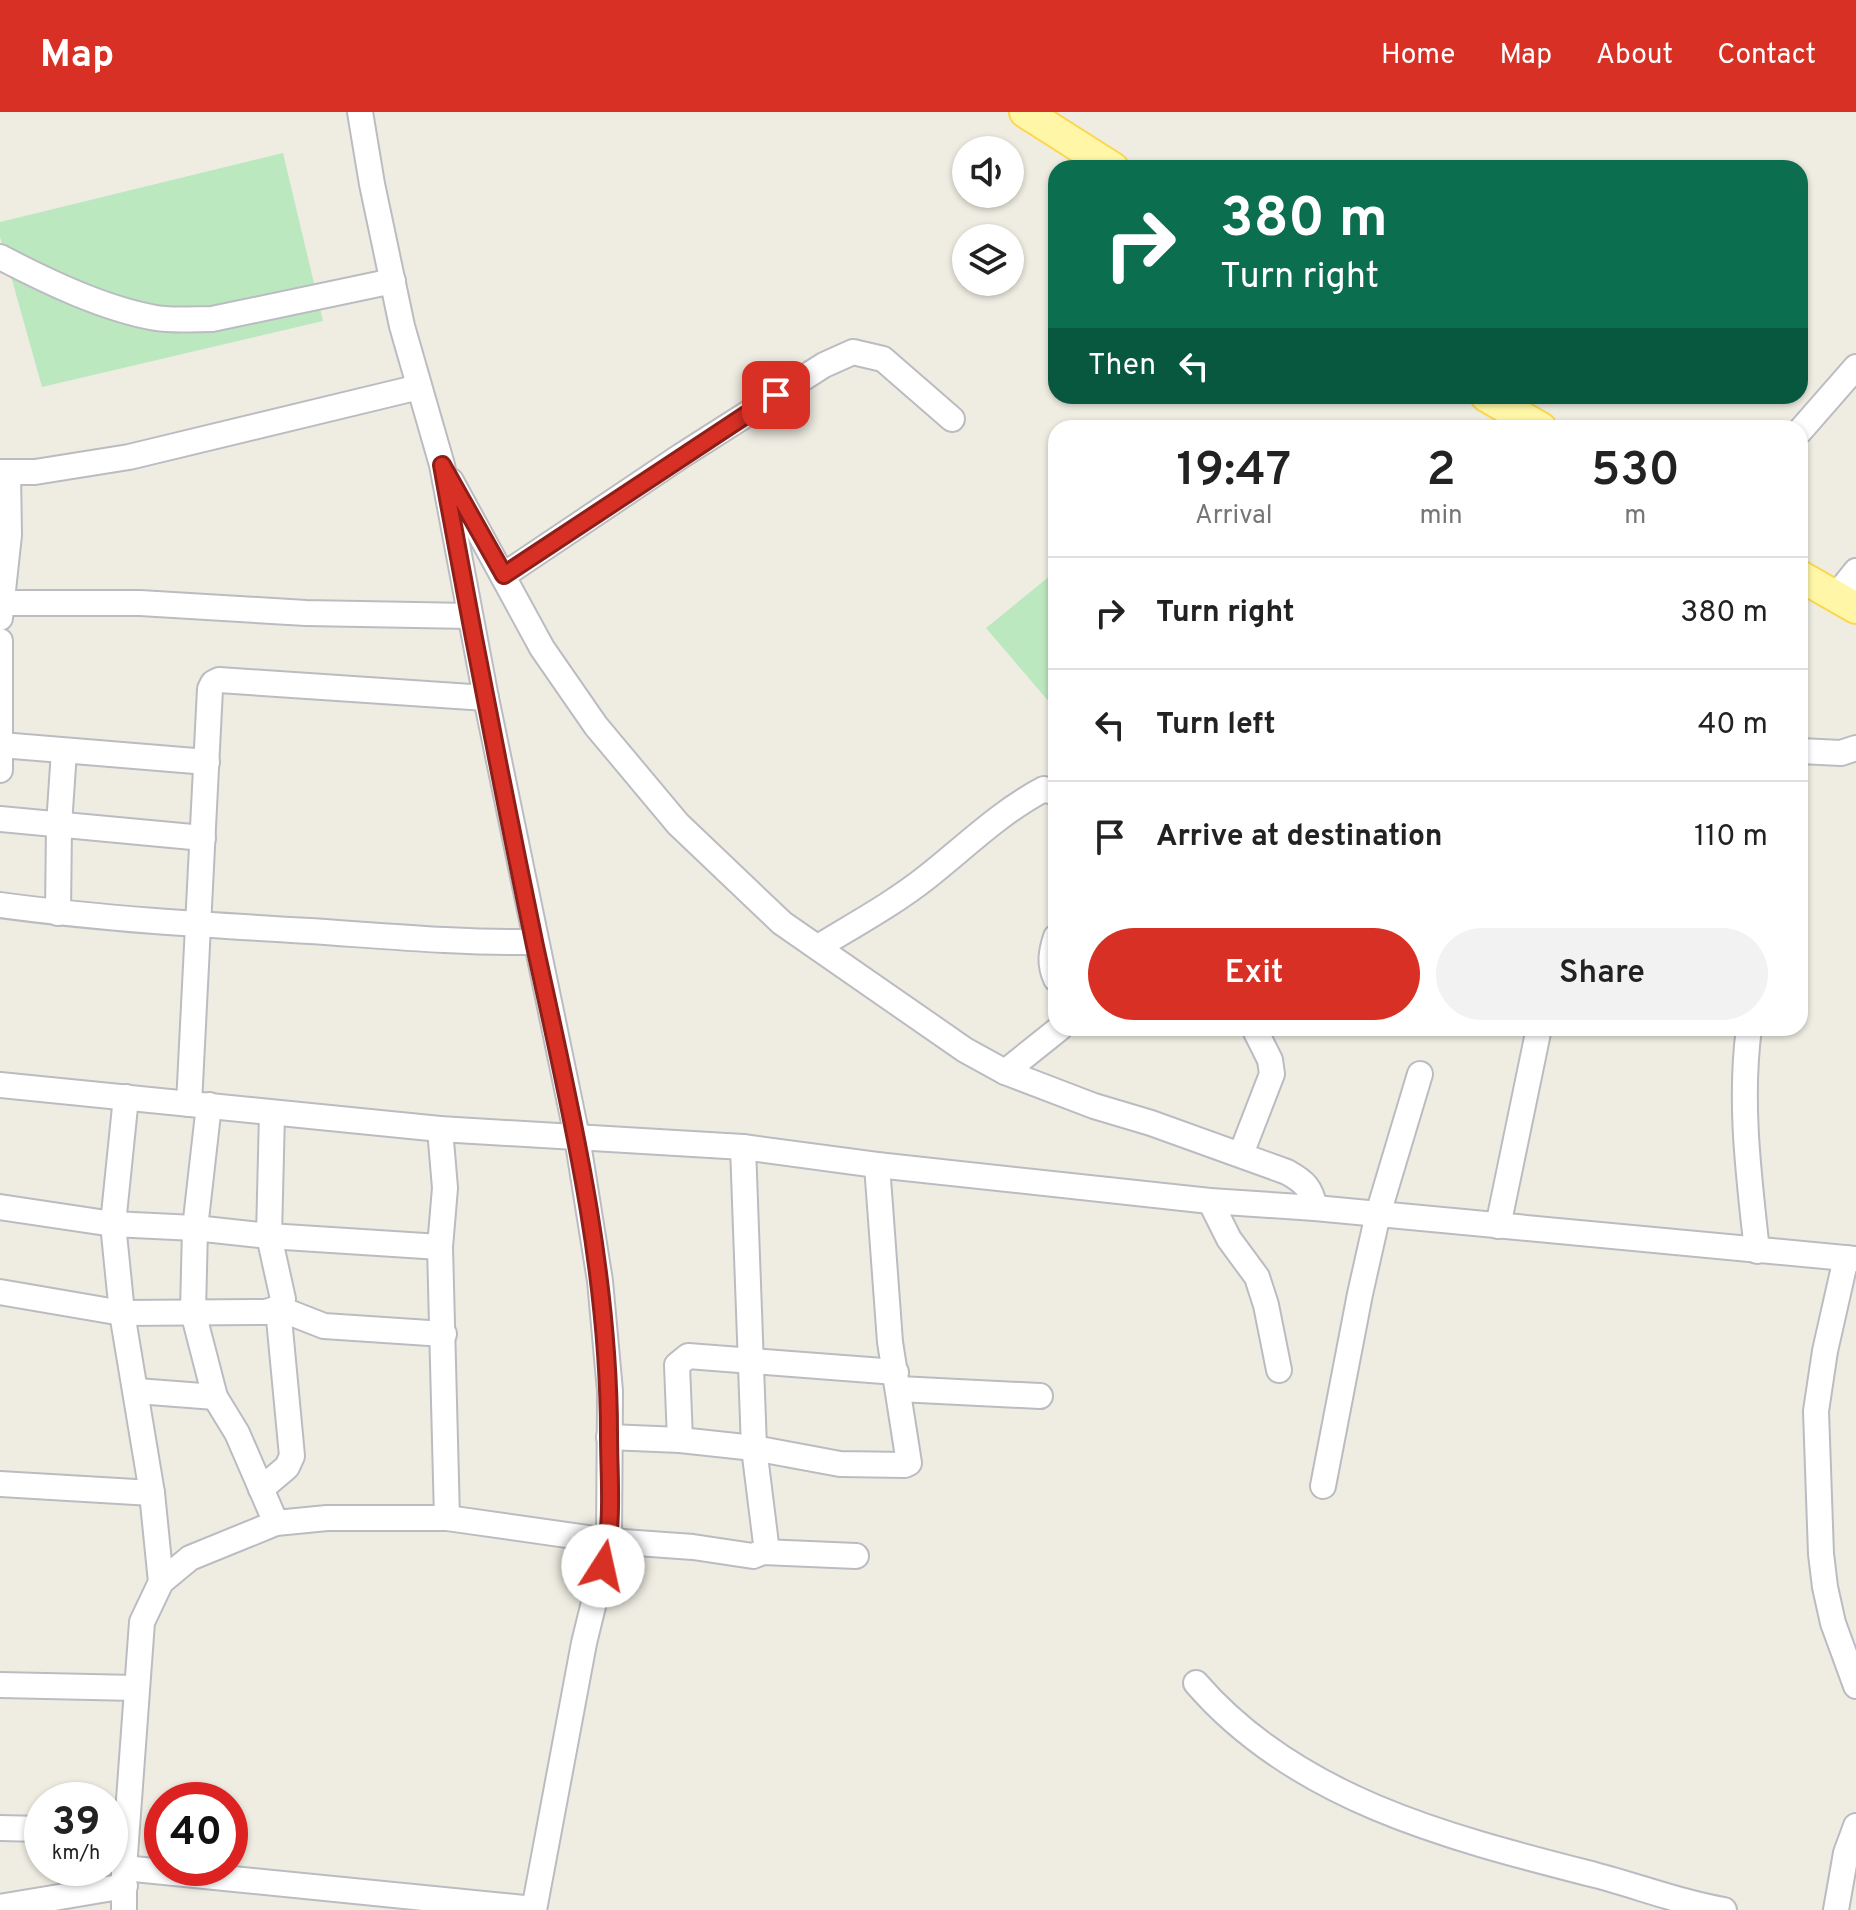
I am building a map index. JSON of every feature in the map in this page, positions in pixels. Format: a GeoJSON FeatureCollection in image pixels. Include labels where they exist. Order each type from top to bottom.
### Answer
{"type":"FeatureCollection","features":[{"type":"Feature","properties":{"kind":"main road"},"geometry":{"type":"LineString","coordinates":[[1025,112],[1100,160]]}},
{"type":"Feature","properties":{"kind":"main road"},"geometry":{"type":"LineString","coordinates":[[1500,404],[1527,420]]}},
{"type":"Feature","properties":{"kind":"main road"},"geometry":{"type":"LineString","coordinates":[[1808,581],[1846,602]]}},
{"type":"Feature","properties":{"kind":"street"},"geometry":{"type":"LineString","coordinates":[[0,1907],[124,1888],[534,1909],[584,1643],[609,1541],[610,1391],[600,1281],[577,1137],[535,942],[442,465],[393,281],[360,112]]}},
{"type":"Feature","properties":{"kind":"street"},"geometry":{"type":"LineString","coordinates":[[0,257],[125,311],[183,320],[212,319],[393,281]]}},
{"type":"Feature","properties":{"kind":"street"},"geometry":{"type":"LineString","coordinates":[[504,575],[707,439],[824,365],[853,352],[883,359],[952,419]]}},
{"type":"Feature","properties":{"kind":"street"},"geometry":{"type":"LineString","coordinates":[[1808,422],[1856,367]]}},
{"type":"Feature","properties":{"kind":"street"},"geometry":{"type":"LineString","coordinates":[[419,387],[129,457],[54,470],[4,473],[9,535],[1,611],[140,603],[306,613],[470,616]]}},
{"type":"Feature","properties":{"kind":"street"},"geometry":{"type":"LineString","coordinates":[[442,465],[542,648],[596,726],[678,824],[782,923],[965,1050],[1005,1072],[1287,1172],[1305,1182],[1312,1191],[1315,1208]]}},
{"type":"Feature","properties":{"kind":"street"},"geometry":{"type":"LineString","coordinates":[[1846,602],[1856,571]]}},
{"type":"Feature","properties":{"kind":"street"},"geometry":{"type":"LineString","coordinates":[[0,641],[0,770]]}},
{"type":"Feature","properties":{"kind":"street"},"geometry":{"type":"LineString","coordinates":[[276,1523],[237,1433],[215,1397],[193,1312],[199,1105],[199,925],[210,689],[219,680],[486,698]]}},
{"type":"Feature","properties":{"kind":"street"},"geometry":{"type":"LineString","coordinates":[[1,745],[207,762]]}},
{"type":"Feature","properties":{"kind":"street"},"geometry":{"type":"LineString","coordinates":[[1808,751],[1841,753],[1856,748]]}},
{"type":"Feature","properties":{"kind":"street"},"geometry":{"type":"LineString","coordinates":[[58,913],[64,751]]}},
{"type":"Feature","properties":{"kind":"street"},"geometry":{"type":"LineString","coordinates":[[818,947],[926,878],[974,837],[1030,797],[1044,789],[1048,790]]}},
{"type":"Feature","properties":{"kind":"street"},"geometry":{"type":"LineString","coordinates":[[0,819],[203,838]]}},
{"type":"Feature","properties":{"kind":"street"},"geometry":{"type":"LineString","coordinates":[[0,905],[199,925],[480,942],[535,942]]}},
{"type":"Feature","properties":{"kind":"street"},"geometry":{"type":"LineString","coordinates":[[1005,1072],[1050,1036]]}},
{"type":"Feature","properties":{"kind":"street"},"geometry":{"type":"LineString","coordinates":[[1241,1154],[1272,1074],[1270,1060],[1258,1036]]}},
{"type":"Feature","properties":{"kind":"street"},"geometry":{"type":"LineString","coordinates":[[1498,1226],[1537,1036]]}},
{"type":"Feature","properties":{"kind":"street"},"geometry":{"type":"LineString","coordinates":[[1748,1036],[1744,1122],[1757,1251]]}},
{"type":"Feature","properties":{"kind":"street"},"geometry":{"type":"LineString","coordinates":[[1323,1486],[1378,1214],[1420,1074]]}},
{"type":"Feature","properties":{"kind":"street"},"geometry":{"type":"LineString","coordinates":[[0,1085],[440,1129],[743,1147],[877,1165],[1210,1201],[1851,1258],[1825,1351],[1816,1411],[1825,1587],[1833,1623],[1850,1655],[1856,1686]]}},
{"type":"Feature","properties":{"kind":"street"},"geometry":{"type":"LineString","coordinates":[[126,1097],[113,1224],[122,1313],[152,1493],[161,1582]]}},
{"type":"Feature","properties":{"kind":"street"},"geometry":{"type":"LineString","coordinates":[[261,1489],[287,1467],[292,1456],[278,1308],[283,1299],[269,1236],[272,1113]]}},
{"type":"Feature","properties":{"kind":"street"},"geometry":{"type":"LineString","coordinates":[[440,1129],[445,1188],[440,1247],[447,1518]]}},
{"type":"Feature","properties":{"kind":"street"},"geometry":{"type":"LineString","coordinates":[[743,1147],[754,1448],[766,1544],[763,1552]]}},
{"type":"Feature","properties":{"kind":"street"},"geometry":{"type":"LineString","coordinates":[[609,1437],[754,1448],[840,1464],[905,1465],[910,1460],[890,1342],[877,1165]]}},
{"type":"Feature","properties":{"kind":"street"},"geometry":{"type":"LineString","coordinates":[[1210,1201],[1229,1239],[1257,1277],[1279,1370]]}},
{"type":"Feature","properties":{"kind":"street"},"geometry":{"type":"LineString","coordinates":[[0,1207],[113,1224],[440,1247]]}},
{"type":"Feature","properties":{"kind":"street"},"geometry":{"type":"LineString","coordinates":[[0,1292],[122,1313],[266,1312],[278,1308],[324,1326],[444,1334]]}},
{"type":"Feature","properties":{"kind":"street"},"geometry":{"type":"LineString","coordinates":[[680,1440],[677,1365],[688,1356],[1040,1396]]}},
{"type":"Feature","properties":{"kind":"street"},"geometry":{"type":"LineString","coordinates":[[137,1391],[215,1397]]}},
{"type":"Feature","properties":{"kind":"street"},"geometry":{"type":"LineString","coordinates":[[0,1484],[152,1493]]}},
{"type":"Feature","properties":{"kind":"street"},"geometry":{"type":"LineString","coordinates":[[124,1782],[142,1622],[161,1582],[190,1558],[276,1523],[327,1518],[447,1518],[609,1541],[693,1547],[753,1556],[763,1552],[856,1556]]}},
{"type":"Feature","properties":{"kind":"street"},"geometry":{"type":"LineString","coordinates":[[1196,1683],[1223,1714],[1263,1744],[1306,1774],[1363,1803],[1463,1841],[1724,1910]]}},
{"type":"Feature","properties":{"kind":"street"},"geometry":{"type":"LineString","coordinates":[[0,1685],[136,1688]]}},
{"type":"Feature","properties":{"kind":"street"},"geometry":{"type":"LineString","coordinates":[[1836,1910],[1846,1853],[1856,1826]]}},
{"type":"Feature","properties":{"kind":"street"},"geometry":{"type":"LineString","coordinates":[[0,1828],[24,1829]]}},
{"type":"Feature","properties":{"kind":"green space"},"geometry":{"type":"Polygon","coordinates":[[[283,153],[323,321],[42,387],[0,237],[0,222],[283,153]]]}},
{"type":"Feature","properties":{"kind":"green space"},"geometry":{"type":"Polygon","coordinates":[[[1048,578],[1048,701],[986,628],[1048,578]]]}},
{"type":"Feature","properties":{"kind":"route"},"geometry":{"type":"LineString","coordinates":[[603,1566],[609,1541],[611,1500],[610,1391],[600,1281],[577,1137],[535,942],[442,465],[504,575],[776,395]]}}]}
